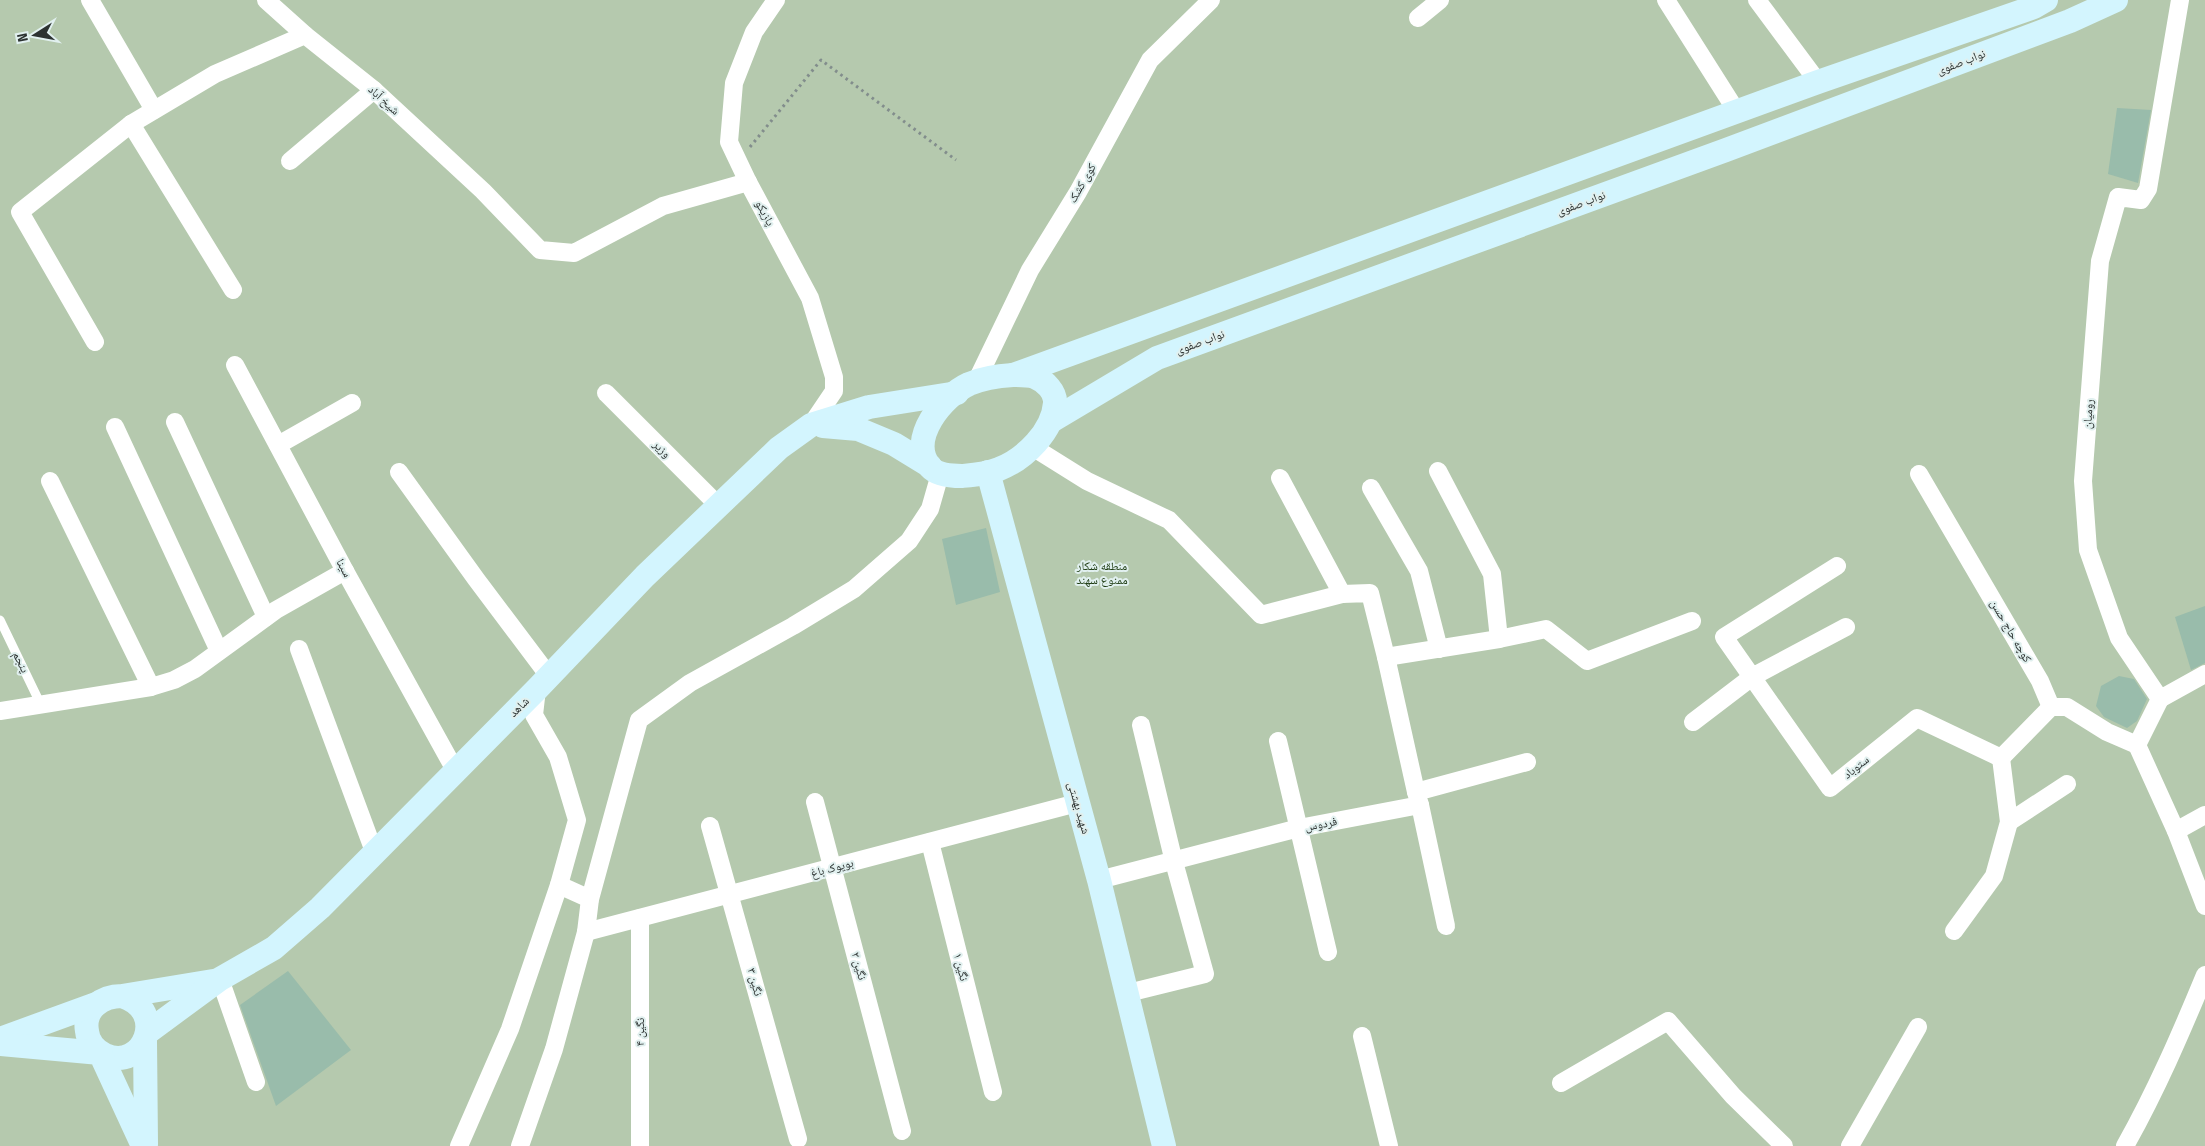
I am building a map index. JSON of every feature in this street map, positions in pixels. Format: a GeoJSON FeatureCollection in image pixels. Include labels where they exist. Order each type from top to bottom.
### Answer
{"type":"FeatureCollection","features":[{"type":"Feature","properties":{"kind":"street"},"geometry":{"type":"LineString","coordinates":[[90,0],[154,110]]}},
{"type":"Feature","properties":{"kind":"street","name":"شیخ آباد"},"geometry":{"type":"LineString","coordinates":[[266,0],[305,35],[374,90],[482,191],[540,250],[574,253],[663,206],[748,182]]}},
{"type":"Feature","properties":{"kind":"street","name":"پازیکو"},"geometry":{"type":"LineString","coordinates":[[776,0],[754,32],[734,83],[729,142],[748,182],[810,298],[834,377],[834,391],[811,424]]}},
{"type":"Feature","properties":{"kind":"street"},"geometry":{"type":"LineString","coordinates":[[1418,18],[1440,0]]}},
{"type":"Feature","properties":{"kind":"street"},"geometry":{"type":"LineString","coordinates":[[1666,0],[1737,112]]}},
{"type":"Feature","properties":{"kind":"street"},"geometry":{"type":"LineString","coordinates":[[1757,0],[1818,82]]}},
{"type":"Feature","properties":{"kind":"street"},"geometry":{"type":"LineString","coordinates":[[1013,375],[1818,82],[2034,7],[2046,0]]}},
{"type":"Feature","properties":{"kind":"street","name":"نواب صفوی"},"geometry":{"type":"LineString","coordinates":[[1053,420],[1157,358],[1726,150],[2070,21],[2116,0]]}},
{"type":"Feature","properties":{"kind":"street","name":"رومیان"},"geometry":{"type":"LineString","coordinates":[[2160,699],[2119,638],[2088,550],[2083,481],[2100,261],[2118,197],[2141,200],[2148,190],[2180,0]]}},
{"type":"Feature","properties":{"kind":"street","name":"کوی کشک"},"geometry":{"type":"LineString","coordinates":[[967,388],[1030,270],[1078,192],[1150,60],[1201,3]]}},
{"type":"Feature","properties":{"kind":"street"},"geometry":{"type":"LineString","coordinates":[[95,342],[20,212],[130,124],[215,74],[305,35]]}},
{"type":"Feature","properties":{"kind":"street"},"geometry":{"type":"LineString","coordinates":[[290,161],[374,90]]}},
{"type":"Feature","properties":{"kind":"street"},"geometry":{"type":"LineString","coordinates":[[130,124],[233,290]]}},
{"type":"Feature","properties":{"kind":"street","name":"سینا"},"geometry":{"type":"LineString","coordinates":[[235,365],[345,571],[455,770]]}},
{"type":"Feature","properties":{"kind":"street"},"geometry":{"type":"LineString","coordinates":[[520,1146],[554,1049],[586,932],[590,899],[639,720],[690,684],[854,589],[909,541],[930,509],[935,470],[922,445],[927,425],[941,406],[967,388],[990,377],[1013,375],[1035,377],[1049,387],[1055,400],[1053,420],[1032,446],[1019,458],[999,469],[954,476],[935,470],[894,444],[858,429],[811,424]]}},
{"type":"Feature","properties":{"kind":"street"},"geometry":{"type":"LineString","coordinates":[[811,424],[869,407],[967,388]]}},
{"type":"Feature","properties":{"kind":"street","name":"وزیر"},"geometry":{"type":"LineString","coordinates":[[606,393],[718,505]]}},
{"type":"Feature","properties":{"kind":"street"},"geometry":{"type":"LineString","coordinates":[[278,446],[352,402]]}},
{"type":"Feature","properties":{"kind":"street"},"geometry":{"type":"LineString","coordinates":[[175,422],[266,617]]}},
{"type":"Feature","properties":{"kind":"street","name":"شاهد"},"geometry":{"type":"LineString","coordinates":[[146,1036],[220,980],[274,948],[320,908],[543,683],[645,576],[779,448],[811,424]]}},
{"type":"Feature","properties":{"kind":"street"},"geometry":{"type":"LineString","coordinates":[[114,427],[219,651]]}},
{"type":"Feature","properties":{"kind":"street"},"geometry":{"type":"LineString","coordinates":[[1032,446],[1087,481],[1170,520],[1260,615],[1342,594],[1370,593],[1446,926]]}},
{"type":"Feature","properties":{"kind":"street"},"geometry":{"type":"LineString","coordinates":[[1438,471],[1492,574],[1499,639]]}},
{"type":"Feature","properties":{"kind":"street"},"geometry":{"type":"LineString","coordinates":[[399,472],[476,579],[543,683],[534,715],[558,757],[577,820],[559,884],[510,1028],[458,1146]]}},
{"type":"Feature","properties":{"kind":"street","name":"شهید بهشتی"},"geometry":{"type":"LineString","coordinates":[[988,472],[1099,880],[1164,1146]]}},
{"type":"Feature","properties":{"kind":"street","name":"کوچه حاج حسن"},"geometry":{"type":"LineString","coordinates":[[1919,474],[2040,681],[2051,707]]}},
{"type":"Feature","properties":{"kind":"street"},"geometry":{"type":"LineString","coordinates":[[1280,478],[1342,594]]}},
{"type":"Feature","properties":{"kind":"street"},"geometry":{"type":"LineString","coordinates":[[50,481],[151,687]]}},
{"type":"Feature","properties":{"kind":"street"},"geometry":{"type":"LineString","coordinates":[[1371,488],[1419,571],[1439,649]]}},
{"type":"Feature","properties":{"kind":"street"},"geometry":{"type":"LineString","coordinates":[[1752,677],[1724,637],[1837,566]]}},
{"type":"Feature","properties":{"kind":"street"},"geometry":{"type":"LineString","coordinates":[[0,711],[151,687],[174,680],[196,669],[266,617],[345,571]]}},
{"type":"Feature","properties":{"kind":"street"},"geometry":{"type":"LineString","coordinates":[[1386,657],[1499,639],[1546,629],[1587,661],[1692,621]]}},
{"type":"Feature","properties":{"kind":"street"},"geometry":{"type":"LineString","coordinates":[[1693,722],[1752,677],[1846,627]]}},
{"type":"Feature","properties":{"kind":"street"},"geometry":{"type":"LineString","coordinates":[[299,649],[375,854]]}},
{"type":"Feature","properties":{"kind":"street"},"geometry":{"type":"LineString","coordinates":[[2137,745],[2160,699],[2205,674]]}},
{"type":"Feature","properties":{"kind":"street","name":"ستوباد"},"geometry":{"type":"LineString","coordinates":[[1752,677],[1830,788],[1917,718],[2001,758]]}},
{"type":"Feature","properties":{"kind":"street"},"geometry":{"type":"LineString","coordinates":[[1954,931],[1994,876],[2009,822],[2001,758],[2051,707],[2067,707],[2107,732],[2137,745],[2176,831],[2205,906]]}},
{"type":"Feature","properties":{"kind":"street"},"geometry":{"type":"LineString","coordinates":[[1128,994],[1205,974],[1174,862],[1141,725]]}},
{"type":"Feature","properties":{"kind":"street"},"geometry":{"type":"LineString","coordinates":[[1278,741],[1328,952]]}},
{"type":"Feature","properties":{"kind":"street","name":"فردوس"},"geometry":{"type":"LineString","coordinates":[[1099,880],[1418,798],[1527,762]]}},
{"type":"Feature","properties":{"kind":"street"},"geometry":{"type":"LineString","coordinates":[[2009,822],[2067,784]]}},
{"type":"Feature","properties":{"kind":"street","name":"نگین ۲"},"geometry":{"type":"LineString","coordinates":[[815,802],[902,1131]]}},
{"type":"Feature","properties":{"kind":"street","name":"بویوک باغ"},"geometry":{"type":"LineString","coordinates":[[586,932],[1077,803]]}},
{"type":"Feature","properties":{"kind":"street"},"geometry":{"type":"LineString","coordinates":[[2176,831],[2205,815]]}},
{"type":"Feature","properties":{"kind":"street","name":"نگین ۳"},"geometry":{"type":"LineString","coordinates":[[710,826],[731,894],[798,1138]]}},
{"type":"Feature","properties":{"kind":"street","name":"نگین ۱"},"geometry":{"type":"LineString","coordinates":[[930,842],[993,1092]]}},
{"type":"Feature","properties":{"kind":"street"},"geometry":{"type":"LineString","coordinates":[[559,884],[590,899]]}},
{"type":"Feature","properties":{"kind":"street","name":"نگین ۴"},"geometry":{"type":"LineString","coordinates":[[640,918],[640,1146]]}},
{"type":"Feature","properties":{"kind":"street"},"geometry":{"type":"LineString","coordinates":[[2125,1146],[2192,1009],[2205,975]]}},
{"type":"Feature","properties":{"kind":"street"},"geometry":{"type":"LineString","coordinates":[[0,1039],[96,1004],[112,996],[220,980],[256,1082]]}},
{"type":"Feature","properties":{"kind":"street"},"geometry":{"type":"LineString","coordinates":[[122,996],[139,1005],[145,1012],[144,1146]]}},
{"type":"Feature","properties":{"kind":"street"},"geometry":{"type":"LineString","coordinates":[[96,1004],[87,1020],[88,1038],[100,1053],[144,1146]]}},
{"type":"Feature","properties":{"kind":"street"},"geometry":{"type":"LineString","coordinates":[[1561,1083],[1668,1021],[1733,1096],[1784,1146]]}},
{"type":"Feature","properties":{"kind":"street"},"geometry":{"type":"LineString","coordinates":[[1850,1146],[1918,1027]]}},
{"type":"Feature","properties":{"kind":"street"},"geometry":{"type":"LineString","coordinates":[[0,1044],[100,1053],[120,1058],[131,1055],[139,1049],[146,1036]]}},
{"type":"Feature","properties":{"kind":"street"},"geometry":{"type":"LineString","coordinates":[[1362,1036],[1389,1146]]}},
{"type":"Feature","properties":{"kind":"lane","name":"پنجم"},"geometry":{"type":"LineString","coordinates":[[0,620],[41,705]]}},
{"type":"Feature","properties":{"kind":"path"},"geometry":{"type":"LineString","coordinates":[[738,162],[821,60],[956,160]]}},
{"type":"Feature","properties":{"kind":"green space","name":"منطقه شکار ممنوع سهند"},"geometry":{"type":"Polygon","coordinates":[[[0,0],[2205,0],[2205,1146],[0,1146],[0,0]]]}},
{"type":"Feature","properties":{"kind":"building"},"geometry":{"type":"Polygon","coordinates":[[[2117,108],[2151,110],[2138,183],[2108,174],[2117,108]]]}},
{"type":"Feature","properties":{"kind":"building"},"geometry":{"type":"Polygon","coordinates":[[[986,528],[1000,592],[956,605],[942,539],[986,528]]]}},
{"type":"Feature","properties":{"kind":"building"},"geometry":{"type":"Polygon","coordinates":[[[2205,606],[2205,663],[2191,670],[2175,617],[2205,606]]]}},
{"type":"Feature","properties":{"kind":"building"},"geometry":{"type":"Polygon","coordinates":[[[2119,676],[2134,679],[2147,699],[2137,721],[2127,728],[2104,717],[2096,706],[2101,686],[2119,676]]]}},
{"type":"Feature","properties":{"kind":"building"},"geometry":{"type":"Polygon","coordinates":[[[288,971],[351,1050],[276,1106],[240,1005],[288,971]]]}}]}
